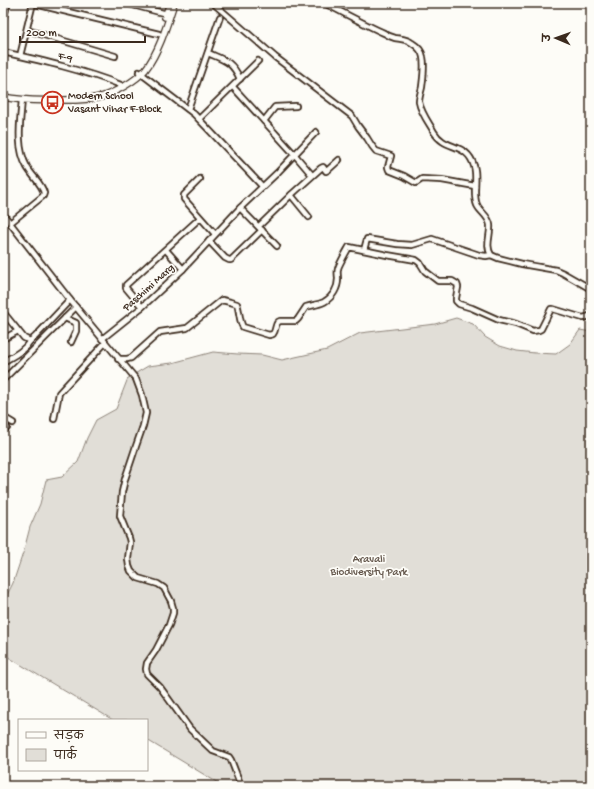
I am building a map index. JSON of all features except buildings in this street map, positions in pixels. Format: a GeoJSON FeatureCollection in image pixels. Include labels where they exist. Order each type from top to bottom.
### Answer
{"type":"FeatureCollection","features":[{"type":"Feature","properties":{"kind":"main road"},"geometry":{"type":"LineString","coordinates":[[3,18],[7,3]]}},
{"type":"Feature","properties":{"kind":"street"},"geometry":{"type":"LineString","coordinates":[[20,56],[32,3],[159,34]]}},
{"type":"Feature","properties":{"kind":"street"},"geometry":{"type":"LineString","coordinates":[[59,10],[61,3]]}},
{"type":"Feature","properties":{"kind":"street"},"geometry":{"type":"LineString","coordinates":[[125,3],[167,14]]}},
{"type":"Feature","properties":{"kind":"street"},"geometry":{"type":"LineString","coordinates":[[3,96],[27,98],[90,97],[101,95],[121,85],[140,73],[147,62],[167,14],[170,3]]}},
{"type":"Feature","properties":{"kind":"street"},"geometry":{"type":"LineString","coordinates":[[3,96],[22,100],[83,100],[100,97],[124,86],[149,64],[165,29],[174,3]]}},
{"type":"Feature","properties":{"kind":"street"},"geometry":{"type":"LineString","coordinates":[[213,3],[275,57],[352,116],[376,151],[391,156],[388,170],[404,176],[416,183],[422,179],[442,180],[475,186]]}},
{"type":"Feature","properties":{"kind":"street"},"geometry":{"type":"LineString","coordinates":[[324,3],[390,36],[408,40],[413,43],[422,53],[422,89],[419,100],[421,109],[434,133],[440,140],[463,150],[471,158],[476,174],[476,204],[486,216],[490,224],[488,249],[491,255]]}},
{"type":"Feature","properties":{"kind":"street"},"geometry":{"type":"LineString","coordinates":[[188,109],[220,17]]}},
{"type":"Feature","properties":{"kind":"street"},"geometry":{"type":"LineString","coordinates":[[27,30],[115,56]]}},
{"type":"Feature","properties":{"kind":"street","name":"F-9"},"geometry":{"type":"LineString","coordinates":[[3,52],[80,71],[121,85]]}},
{"type":"Feature","properties":{"kind":"street"},"geometry":{"type":"LineString","coordinates":[[208,53],[230,63],[234,67],[240,79]]}},
{"type":"Feature","properties":{"kind":"street"},"geometry":{"type":"LineString","coordinates":[[199,119],[258,62]]}},
{"type":"Feature","properties":{"kind":"street"},"geometry":{"type":"LineString","coordinates":[[140,73],[199,119],[262,186]]}},
{"type":"Feature","properties":{"kind":"street"},"geometry":{"type":"LineString","coordinates":[[233,87],[312,175]]}},
{"type":"Feature","properties":{"kind":"street"},"geometry":{"type":"LineString","coordinates":[[10,223],[43,196],[44,193],[43,189],[29,169],[21,152],[20,134],[22,100]]}},
{"type":"Feature","properties":{"kind":"street"},"geometry":{"type":"LineString","coordinates":[[264,121],[276,107],[296,106]]}},
{"type":"Feature","properties":{"kind":"street","name":"Paschimi Marg"},"geometry":{"type":"LineString","coordinates":[[54,419],[59,393],[104,341],[184,269],[240,208],[295,155],[316,132]]}},
{"type":"Feature","properties":{"kind":"street"},"geometry":{"type":"LineString","coordinates":[[209,241],[225,258],[231,260],[291,194],[321,167],[328,170],[339,160]]}},
{"type":"Feature","properties":{"kind":"street"},"geometry":{"type":"LineString","coordinates":[[200,179],[184,195],[185,201],[215,234]]}},
{"type":"Feature","properties":{"kind":"street"},"geometry":{"type":"LineString","coordinates":[[291,194],[310,217]]}},
{"type":"Feature","properties":{"kind":"street"},"geometry":{"type":"LineString","coordinates":[[240,208],[277,246]]}},
{"type":"Feature","properties":{"kind":"street"},"geometry":{"type":"LineString","coordinates":[[3,214],[70,300],[136,379],[139,386],[146,413],[144,426],[125,479],[122,492],[120,516],[129,538],[128,559],[131,572],[138,578],[158,584],[164,588],[173,608],[170,625],[147,663],[147,674],[160,687],[190,729],[213,751],[229,757],[240,786]]}},
{"type":"Feature","properties":{"kind":"street"},"geometry":{"type":"LineString","coordinates":[[142,307],[126,288],[126,286],[200,218]]}},
{"type":"Feature","properties":{"kind":"street"},"geometry":{"type":"LineString","coordinates":[[364,250],[366,240],[368,239],[412,245],[432,239],[482,256],[491,255],[522,264],[556,270],[591,289]]}},
{"type":"Feature","properties":{"kind":"street"},"geometry":{"type":"LineString","coordinates":[[118,359],[127,360],[131,358],[160,332],[187,328],[222,300],[236,304],[243,327],[269,335],[273,334],[278,322],[296,321],[306,307],[328,299],[334,293],[337,287],[338,269],[348,248],[351,247],[416,260],[438,281],[452,281],[457,284],[456,301],[459,304],[472,308],[498,320],[516,324],[533,331],[541,329],[551,310],[553,309],[583,318],[591,315]]}},
{"type":"Feature","properties":{"kind":"street"},"geometry":{"type":"LineString","coordinates":[[166,250],[184,269]]}},
{"type":"Feature","properties":{"kind":"street"},"geometry":{"type":"LineString","coordinates":[[3,362],[15,355],[35,338],[70,300]]}},
{"type":"Feature","properties":{"kind":"street"},"geometry":{"type":"LineString","coordinates":[[3,380],[76,307]]}},
{"type":"Feature","properties":{"kind":"street"},"geometry":{"type":"LineString","coordinates":[[3,312],[24,338],[30,341]]}},
{"type":"Feature","properties":{"kind":"street"},"geometry":{"type":"LineString","coordinates":[[65,318],[76,323],[75,335],[71,342]]}},
{"type":"Feature","properties":{"kind":"street"},"geometry":{"type":"LineString","coordinates":[[3,339],[18,331]]}},
{"type":"Feature","properties":{"kind":"street"},"geometry":{"type":"LineString","coordinates":[[3,417],[13,422]]}},
{"type":"Feature","properties":{"kind":"green space","name":"Aravali Biodiversity Park"},"geometry":{"type":"Polygon","coordinates":[[[456,318],[473,324],[485,337],[500,346],[517,351],[535,353],[556,354],[570,344],[580,330],[591,332],[591,786],[223,786],[148,741],[148,719],[111,719],[3,654],[3,603],[13,583],[30,527],[40,504],[46,480],[62,477],[78,462],[96,420],[116,409],[128,378],[148,366],[172,363],[213,352],[262,355],[282,360],[327,350],[360,333],[435,324],[456,318]]]}},
{"type":"Feature","properties":{"kind":"place","name":"Modern School Vasant Vihar F-Block"},"geometry":{"type":"Point","coordinates":[52,103]}}]}
